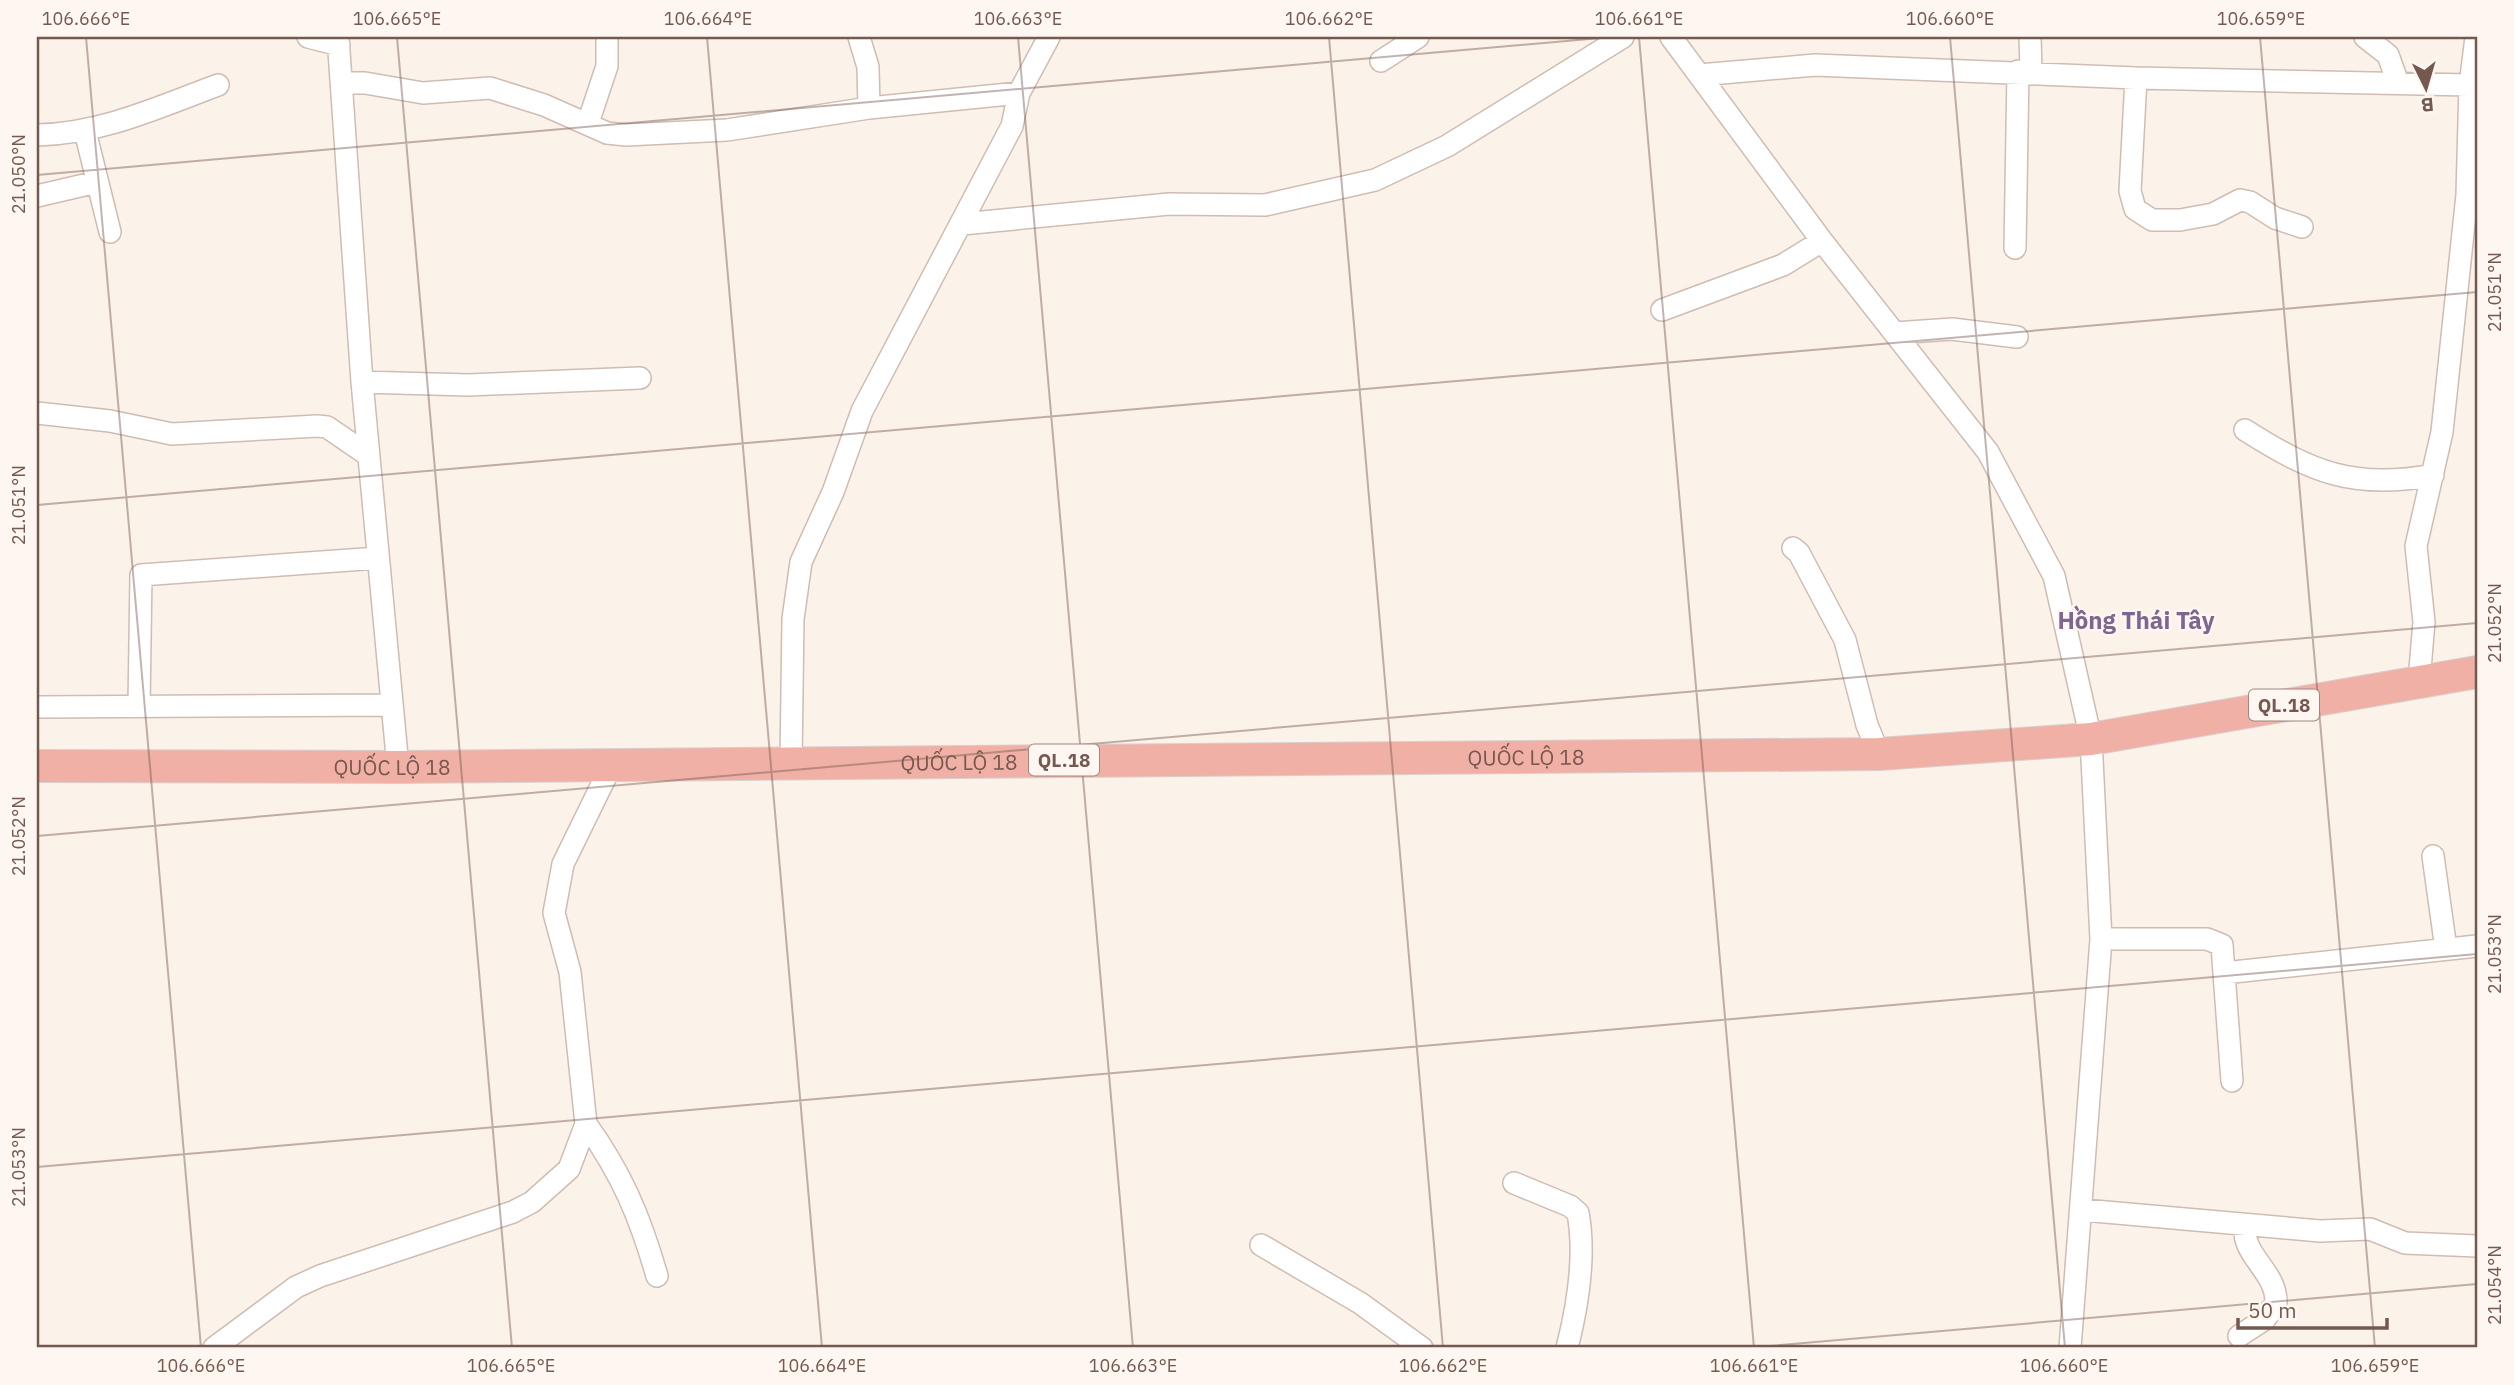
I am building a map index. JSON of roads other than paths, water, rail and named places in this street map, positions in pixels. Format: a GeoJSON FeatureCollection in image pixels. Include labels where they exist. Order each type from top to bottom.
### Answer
{"type":"FeatureCollection","features":[{"type":"Feature","properties":{"kind":"highway","name":"QL.18"},"geometry":{"type":"LineString","coordinates":[[2091,739],[2477,672]]}},
{"type":"Feature","properties":{"kind":"highway","name":"QUỐC LỘ 18"},"geometry":{"type":"LineString","coordinates":[[37,766],[398,767],[1879,754],[2091,739]]}},
{"type":"Feature","properties":{"kind":"street"},"geometry":{"type":"LineString","coordinates":[[308,37],[339,41],[362,382],[398,767]]}},
{"type":"Feature","properties":{"kind":"street"},"geometry":{"type":"LineString","coordinates":[[588,123],[607,66],[607,37]]}},
{"type":"Feature","properties":{"kind":"street"},"geometry":{"type":"LineString","coordinates":[[859,37],[868,67],[869,108]]}},
{"type":"Feature","properties":{"kind":"street"},"geometry":{"type":"LineString","coordinates":[[790,763],[793,619],[801,562],[833,492],[862,411],[1012,126],[1019,93],[1049,37]]}},
{"type":"Feature","properties":{"kind":"street"},"geometry":{"type":"LineString","coordinates":[[1381,61],[1419,37]]}},
{"type":"Feature","properties":{"kind":"street"},"geometry":{"type":"LineString","coordinates":[[962,224],[1169,204],[1265,205],[1375,180],[1447,146],[1623,37]]}},
{"type":"Feature","properties":{"kind":"street"},"geometry":{"type":"LineString","coordinates":[[1671,37],[1822,241],[1988,452],[2054,576],[2091,739],[2101,939],[2083,1210],[2070,1348]]}},
{"type":"Feature","properties":{"kind":"street"},"geometry":{"type":"LineString","coordinates":[[2015,248],[2025,71],[2030,37]]}},
{"type":"Feature","properties":{"kind":"street"},"geometry":{"type":"LineString","coordinates":[[2365,37],[2388,55],[2398,83]]}},
{"type":"Feature","properties":{"kind":"street"},"geometry":{"type":"LineString","coordinates":[[2419,681],[2424,622],[2416,546],[2442,432],[2466,195],[2470,85],[2476,37]]}},
{"type":"Feature","properties":{"kind":"street"},"geometry":{"type":"LineString","coordinates":[[1699,75],[1815,65],[2025,71],[2136,78],[2470,85]]}},
{"type":"Feature","properties":{"kind":"street"},"geometry":{"type":"LineString","coordinates":[[2136,78],[2130,191],[2135,209],[2152,220],[2180,220],[2213,214],[2240,200],[2302,227]]}},
{"type":"Feature","properties":{"kind":"street"},"geometry":{"type":"LineString","coordinates":[[342,83],[365,83],[423,93],[490,88],[588,123],[607,133],[626,135],[727,130],[869,108],[1019,93]]}},
{"type":"Feature","properties":{"kind":"street"},"geometry":{"type":"LineString","coordinates":[[37,135],[85,131],[218,85]]}},
{"type":"Feature","properties":{"kind":"street"},"geometry":{"type":"LineString","coordinates":[[85,131],[110,232]]}},
{"type":"Feature","properties":{"kind":"street"},"geometry":{"type":"LineString","coordinates":[[37,195],[97,182]]}},
{"type":"Feature","properties":{"kind":"street"},"geometry":{"type":"LineString","coordinates":[[1662,310],[1783,265],[1822,241]]}},
{"type":"Feature","properties":{"kind":"street"},"geometry":{"type":"LineString","coordinates":[[1895,333],[1941,329],[2017,337]]}},
{"type":"Feature","properties":{"kind":"street"},"geometry":{"type":"LineString","coordinates":[[362,382],[468,385],[640,378]]}},
{"type":"Feature","properties":{"kind":"street"},"geometry":{"type":"LineString","coordinates":[[37,413],[110,421],[172,434],[327,427],[368,455]]}},
{"type":"Feature","properties":{"kind":"street"},"geometry":{"type":"LineString","coordinates":[[2245,430],[2297,463],[2333,477],[2378,481],[2433,475]]}},
{"type":"Feature","properties":{"kind":"street"},"geometry":{"type":"LineString","coordinates":[[1793,548],[1799,553],[1845,640],[1867,725],[1879,754]]}},
{"type":"Feature","properties":{"kind":"street"},"geometry":{"type":"LineString","coordinates":[[139,706],[141,575],[377,558]]}},
{"type":"Feature","properties":{"kind":"street"},"geometry":{"type":"LineString","coordinates":[[37,707],[391,705]]}},
{"type":"Feature","properties":{"kind":"street"},"geometry":{"type":"LineString","coordinates":[[214,1348],[296,1287],[320,1276],[513,1212],[532,1202],[569,1169],[586,1124],[570,972],[554,913],[563,864],[612,764]]}},
{"type":"Feature","properties":{"kind":"street"},"geometry":{"type":"LineString","coordinates":[[2433,856],[2446,949]]}},
{"type":"Feature","properties":{"kind":"street"},"geometry":{"type":"LineString","coordinates":[[2101,939],[2207,939],[2221,945],[2232,1081]]}},
{"type":"Feature","properties":{"kind":"street"},"geometry":{"type":"LineString","coordinates":[[2224,973],[2477,946]]}},
{"type":"Feature","properties":{"kind":"street"},"geometry":{"type":"LineString","coordinates":[[586,1124],[618,1171],[644,1232],[657,1276]]}},
{"type":"Feature","properties":{"kind":"street"},"geometry":{"type":"LineString","coordinates":[[1514,1184],[1570,1206],[1578,1213],[1581,1247],[1578,1300],[1567,1348]]}},
{"type":"Feature","properties":{"kind":"street"},"geometry":{"type":"LineString","coordinates":[[2083,1210],[2320,1231],[2370,1229],[2405,1243],[2477,1246]]}},
{"type":"Feature","properties":{"kind":"street"},"geometry":{"type":"LineString","coordinates":[[2239,1336],[2265,1319],[2277,1303],[2273,1282],[2245,1243],[2245,1225]]}},
{"type":"Feature","properties":{"kind":"street"},"geometry":{"type":"LineString","coordinates":[[1261,1245],[1360,1303],[1422,1348]]}},
{"type":"Feature","properties":{"kind":"district","name":"Hồng Thái Tây"},"geometry":{"type":"Point","coordinates":[2136,620]}}]}
